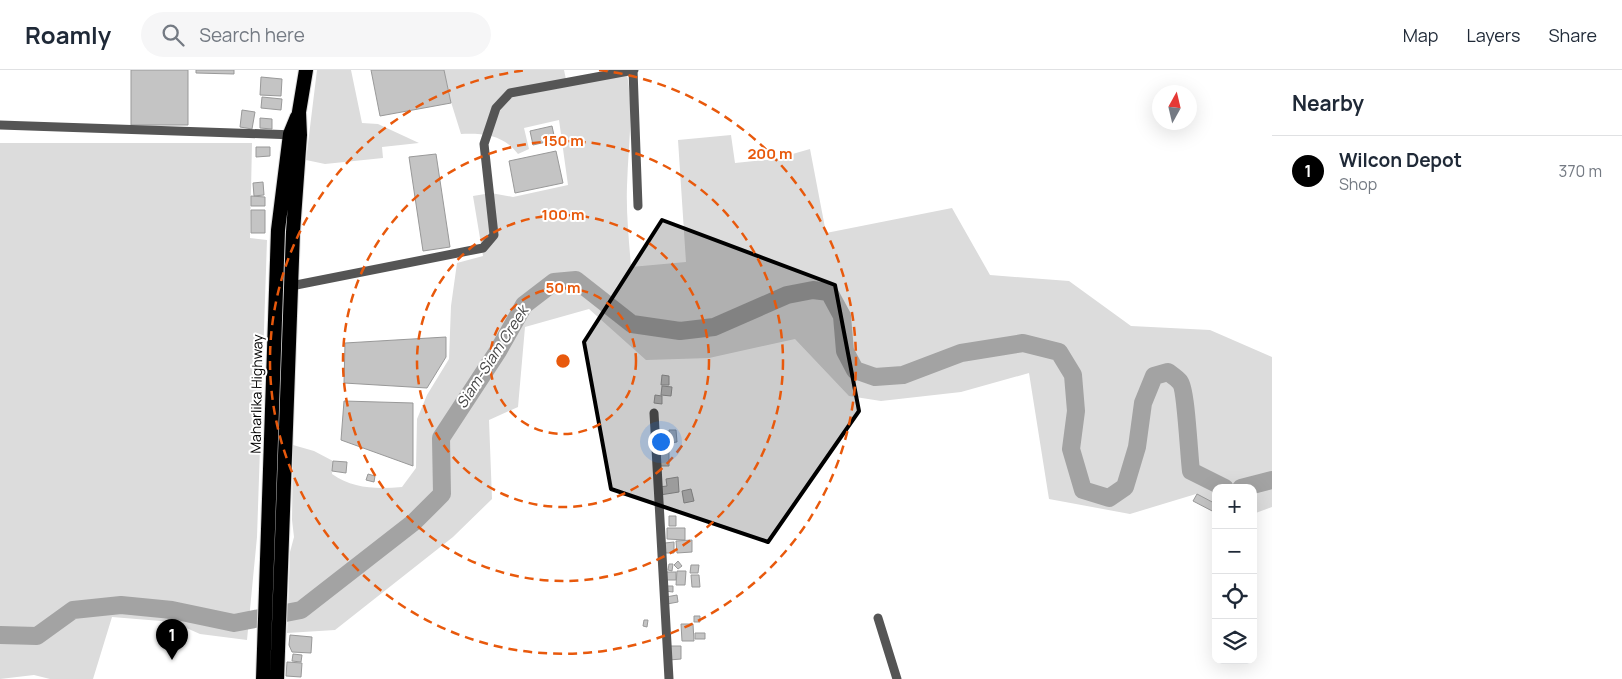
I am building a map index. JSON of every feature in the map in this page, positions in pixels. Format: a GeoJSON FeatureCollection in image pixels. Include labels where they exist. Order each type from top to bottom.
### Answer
{"type":"FeatureCollection","features":[{"type":"Feature","properties":{"kind":"highway","name":"Maharlika Highway"},"geometry":{"type":"LineString","coordinates":[[277,679],[280,650],[275,570],[274,288],[278,230],[306,70]]}},
{"type":"Feature","properties":{"kind":"highway","name":"Maharlika Highway"},"geometry":{"type":"LineString","coordinates":[[263,679],[275,570],[291,286],[295,135]]}},
{"type":"Feature","properties":{"kind":"street"},"geometry":{"type":"LineString","coordinates":[[291,286],[483,248],[494,235],[484,144],[496,108],[510,93],[633,70],[638,206]]}},
{"type":"Feature","properties":{"kind":"street"},"geometry":{"type":"LineString","coordinates":[[0,125],[295,135]]}},
{"type":"Feature","properties":{"kind":"street"},"geometry":{"type":"LineString","coordinates":[[654,413],[669,679]]}},
{"type":"Feature","properties":{"kind":"street"},"geometry":{"type":"LineString","coordinates":[[878,618],[897,679]]}},
{"type":"Feature","properties":{"kind":"highlighted area"},"geometry":{"type":"Polygon","coordinates":[[[662,220],[835,285],[859,411],[768,542],[611,489],[584,342],[662,220]]]}},
{"type":"Feature","properties":{"kind":"shaded area"},"geometry":{"type":"Polygon","coordinates":[[[317,70],[351,70],[362,123],[378,124],[419,143],[382,147],[383,158],[325,164],[306,160],[317,70]]]}},
{"type":"Feature","properties":{"kind":"shaded area"},"geometry":{"type":"Polygon","coordinates":[[[444,70],[564,70],[567,84],[627,74],[630,116],[627,206],[631,267],[686,262],[678,140],[731,135],[735,163],[775,159],[810,149],[826,233],[952,208],[990,275],[1069,281],[1131,326],[1210,330],[1272,357],[1272,507],[1257,513],[1257,484],[1212,484],[1212,502],[1196,494],[1130,514],[1049,499],[1029,373],[961,392],[881,401],[849,396],[795,339],[709,358],[646,360],[589,309],[525,327],[518,407],[489,420],[492,499],[453,537],[335,630],[287,633],[290,552],[294,537],[292,520],[293,445],[314,451],[333,461],[332,474],[348,483],[374,488],[402,487],[416,468],[417,419],[427,395],[449,359],[451,306],[457,263],[483,256],[473,196],[491,193],[513,197],[568,185],[559,120],[524,128],[529,149],[518,154],[506,143],[492,136],[461,134],[444,70]]]}},
{"type":"Feature","properties":{"kind":"shaded area"},"geometry":{"type":"Polygon","coordinates":[[[0,143],[252,143],[250,238],[267,240],[257,537],[247,640],[200,634],[173,622],[112,617],[93,679],[50,679],[34,675],[0,679],[0,143]]]}},
{"type":"Feature","properties":{"kind":"building"},"geometry":{"type":"Polygon","coordinates":[[[131,70],[188,70],[188,125],[131,125],[131,70]]]}},
{"type":"Feature","properties":{"kind":"building"},"geometry":{"type":"Polygon","coordinates":[[[196,70],[234,70],[234,74],[196,73],[196,70]]]}},
{"type":"Feature","properties":{"kind":"building"},"geometry":{"type":"Polygon","coordinates":[[[371,70],[444,70],[451,103],[380,116],[371,70]]]}},
{"type":"Feature","properties":{"kind":"building"},"geometry":{"type":"Polygon","coordinates":[[[261,77],[282,79],[281,96],[260,95],[261,77]]]}},
{"type":"Feature","properties":{"kind":"building"},"geometry":{"type":"Polygon","coordinates":[[[262,97],[282,99],[281,110],[261,108],[262,97]]]}},
{"type":"Feature","properties":{"kind":"building"},"geometry":{"type":"Polygon","coordinates":[[[242,110],[255,112],[252,129],[240,127],[242,110]]]}},
{"type":"Feature","properties":{"kind":"building"},"geometry":{"type":"Polygon","coordinates":[[[260,118],[272,119],[272,129],[260,128],[260,118]]]}},
{"type":"Feature","properties":{"kind":"building"},"geometry":{"type":"Polygon","coordinates":[[[552,126],[555,140],[533,145],[530,131],[552,126]]]}},
{"type":"Feature","properties":{"kind":"building"},"geometry":{"type":"Polygon","coordinates":[[[256,147],[270,147],[270,156],[256,157],[256,147]]]}},
{"type":"Feature","properties":{"kind":"building"},"geometry":{"type":"Polygon","coordinates":[[[556,151],[563,183],[515,193],[509,161],[556,151]]]}},
{"type":"Feature","properties":{"kind":"building"},"geometry":{"type":"Polygon","coordinates":[[[436,154],[450,247],[423,251],[409,157],[436,154]]]}},
{"type":"Feature","properties":{"kind":"building"},"geometry":{"type":"Polygon","coordinates":[[[263,182],[264,195],[254,196],[253,183],[263,182]]]}},
{"type":"Feature","properties":{"kind":"building"},"geometry":{"type":"Polygon","coordinates":[[[251,196],[265,197],[265,206],[251,206],[251,196]]]}},
{"type":"Feature","properties":{"kind":"building"},"geometry":{"type":"Polygon","coordinates":[[[251,210],[265,210],[265,233],[251,233],[251,210]]]}},
{"type":"Feature","properties":{"kind":"building"},"geometry":{"type":"Polygon","coordinates":[[[446,337],[446,357],[427,388],[344,383],[345,343],[446,337]]]}},
{"type":"Feature","properties":{"kind":"building"},"geometry":{"type":"Polygon","coordinates":[[[662,375],[669,376],[669,385],[661,385],[662,375]]]}},
{"type":"Feature","properties":{"kind":"building"},"geometry":{"type":"Polygon","coordinates":[[[662,386],[672,387],[671,396],[661,395],[662,386]]]}},
{"type":"Feature","properties":{"kind":"building"},"geometry":{"type":"Polygon","coordinates":[[[655,395],[662,396],[662,404],[654,403],[655,395]]]}},
{"type":"Feature","properties":{"kind":"building"},"geometry":{"type":"Polygon","coordinates":[[[344,401],[413,403],[413,466],[341,440],[344,401]]]}},
{"type":"Feature","properties":{"kind":"building"},"geometry":{"type":"Polygon","coordinates":[[[669,430],[676,430],[677,442],[670,443],[669,430]]]}},
{"type":"Feature","properties":{"kind":"building"},"geometry":{"type":"Polygon","coordinates":[[[658,432],[665,432],[665,438],[659,438],[658,432]]]}},
{"type":"Feature","properties":{"kind":"building"},"geometry":{"type":"Polygon","coordinates":[[[661,449],[669,449],[669,466],[660,466],[661,449]]]}},
{"type":"Feature","properties":{"kind":"building"},"geometry":{"type":"Polygon","coordinates":[[[333,461],[347,462],[346,473],[332,471],[333,461]]]}},
{"type":"Feature","properties":{"kind":"building"},"geometry":{"type":"Polygon","coordinates":[[[368,474],[375,476],[374,482],[366,480],[368,474]]]}},
{"type":"Feature","properties":{"kind":"building"},"geometry":{"type":"Polygon","coordinates":[[[678,477],[679,492],[660,495],[659,487],[667,486],[666,479],[678,477]]]}},
{"type":"Feature","properties":{"kind":"building"},"geometry":{"type":"Polygon","coordinates":[[[691,489],[694,501],[684,503],[682,491],[691,489]]]}},
{"type":"Feature","properties":{"kind":"building"},"geometry":{"type":"Polygon","coordinates":[[[1197,494],[1212,502],[1212,511],[1193,501],[1197,494]]]}},
{"type":"Feature","properties":{"kind":"building"},"geometry":{"type":"Polygon","coordinates":[[[669,516],[676,516],[676,526],[669,526],[669,516]]]}},
{"type":"Feature","properties":{"kind":"building"},"geometry":{"type":"Polygon","coordinates":[[[667,528],[685,528],[685,540],[667,539],[667,528]]]}},
{"type":"Feature","properties":{"kind":"building"},"geometry":{"type":"Polygon","coordinates":[[[692,540],[692,552],[677,553],[676,541],[692,540]]]}},
{"type":"Feature","properties":{"kind":"building"},"geometry":{"type":"Polygon","coordinates":[[[674,542],[674,553],[665,553],[665,543],[674,542]]]}},
{"type":"Feature","properties":{"kind":"building"},"geometry":{"type":"Polygon","coordinates":[[[678,561],[682,566],[678,569],[674,565],[678,561]]]}},
{"type":"Feature","properties":{"kind":"building"},"geometry":{"type":"Polygon","coordinates":[[[669,564],[673,564],[672,571],[668,570],[669,564]]]}},
{"type":"Feature","properties":{"kind":"building"},"geometry":{"type":"Polygon","coordinates":[[[691,565],[699,565],[698,573],[690,573],[691,565]]]}},
{"type":"Feature","properties":{"kind":"building"},"geometry":{"type":"Polygon","coordinates":[[[677,571],[686,571],[685,585],[676,585],[677,571]]]}},
{"type":"Feature","properties":{"kind":"building"},"geometry":{"type":"Polygon","coordinates":[[[664,572],[676,572],[676,580],[664,580],[664,572]]]}},
{"type":"Feature","properties":{"kind":"building"},"geometry":{"type":"Polygon","coordinates":[[[691,575],[699,575],[700,587],[692,587],[691,575]]]}},
{"type":"Feature","properties":{"kind":"building"},"geometry":{"type":"Polygon","coordinates":[[[665,586],[673,586],[673,592],[665,591],[665,586]]]}},
{"type":"Feature","properties":{"kind":"building"},"geometry":{"type":"Polygon","coordinates":[[[677,595],[678,602],[667,604],[666,597],[677,595]]]}},
{"type":"Feature","properties":{"kind":"building"},"geometry":{"type":"Polygon","coordinates":[[[694,616],[700,616],[700,622],[694,622],[694,616]]]}},
{"type":"Feature","properties":{"kind":"building"},"geometry":{"type":"Polygon","coordinates":[[[644,620],[648,620],[647,627],[643,626],[644,620]]]}},
{"type":"Feature","properties":{"kind":"building"},"geometry":{"type":"Polygon","coordinates":[[[681,624],[693,624],[694,641],[682,641],[681,624]]]}},
{"type":"Feature","properties":{"kind":"building"},"geometry":{"type":"Polygon","coordinates":[[[695,633],[705,633],[705,639],[695,639],[695,633]]]}},
{"type":"Feature","properties":{"kind":"building"},"geometry":{"type":"Polygon","coordinates":[[[290,635],[312,637],[311,653],[292,652],[289,645],[290,635]]]}},
{"type":"Feature","properties":{"kind":"building"},"geometry":{"type":"Polygon","coordinates":[[[669,646],[681,646],[681,659],[669,660],[669,646]]]}},
{"type":"Feature","properties":{"kind":"building"},"geometry":{"type":"Polygon","coordinates":[[[293,654],[302,655],[301,662],[292,661],[293,654]]]}},
{"type":"Feature","properties":{"kind":"building"},"geometry":{"type":"Polygon","coordinates":[[[287,662],[302,663],[301,677],[286,676],[287,662]]]}},
{"type":"Feature","properties":{"kind":"waterway","name":"Siam-Siam Creek"},"geometry":{"type":"LineString","coordinates":[[0,635],[37,636],[73,610],[121,605],[172,610],[234,623],[301,610],[414,522],[442,494],[441,438],[498,351],[524,305],[554,282],[576,280],[632,324],[680,331],[714,327],[787,295],[813,290],[829,292],[842,316],[845,351],[855,370],[875,377],[903,375],[961,353],[1023,343],[1059,352],[1073,375],[1076,411],[1071,449],[1083,490],[1109,498],[1125,487],[1137,447],[1143,403],[1154,376],[1168,372],[1180,382],[1182,387],[1186,409],[1191,471],[1217,484]]}},
{"type":"Feature","properties":{"kind":"waterway","name":"Siam-Siam Creek"},"geometry":{"type":"LineString","coordinates":[[1256,484],[1272,480]]}},
{"type":"Feature","properties":{"kind":"place","name":"Wilcon Depot"},"geometry":{"type":"Point","coordinates":[172,660]}}]}
